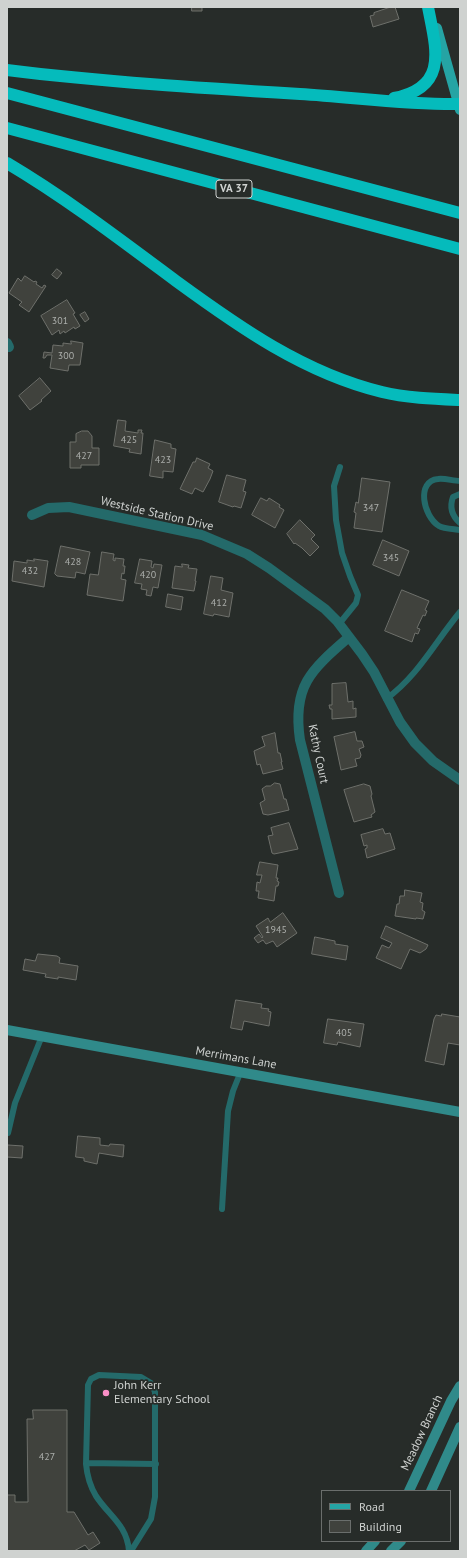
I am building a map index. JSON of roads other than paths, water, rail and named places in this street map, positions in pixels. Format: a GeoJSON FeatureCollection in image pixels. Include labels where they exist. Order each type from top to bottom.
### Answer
{"type":"FeatureCollection","features":[{"type":"Feature","properties":{"kind":"highway"},"geometry":{"type":"LineString","coordinates":[[376,100],[407,95],[424,85],[430,77],[436,57],[435,41],[429,7]]}},
{"type":"Feature","properties":{"kind":"highway"},"geometry":{"type":"LineString","coordinates":[[7,70],[162,84],[459,106]]}},
{"type":"Feature","properties":{"kind":"highway"},"geometry":{"type":"LineString","coordinates":[[7,93],[456,212]]}},
{"type":"Feature","properties":{"kind":"highway","name":"VA 37"},"geometry":{"type":"LineString","coordinates":[[7,128],[460,249]]}},
{"type":"Feature","properties":{"kind":"highway"},"geometry":{"type":"LineString","coordinates":[[7,163],[87,216],[240,326],[295,358],[334,376],[383,392],[460,400]]}},
{"type":"Feature","properties":{"kind":"main road"},"geometry":{"type":"LineString","coordinates":[[429,7],[459,106]]}},
{"type":"Feature","properties":{"kind":"main road","name":"Merrimans Lane"},"geometry":{"type":"LineString","coordinates":[[7,1030],[460,1112]]}},
{"type":"Feature","properties":{"kind":"main road","name":"Meadow Branch"},"geometry":{"type":"LineString","coordinates":[[409,1490],[451,1401],[460,1386]]}},
{"type":"Feature","properties":{"kind":"main road"},"geometry":{"type":"LineString","coordinates":[[431,1490],[460,1427]]}},
{"type":"Feature","properties":{"kind":"main road"},"geometry":{"type":"LineString","coordinates":[[366,1551],[374,1542]]}},
{"type":"Feature","properties":{"kind":"main road"},"geometry":{"type":"LineString","coordinates":[[391,1551],[400,1542]]}},
{"type":"Feature","properties":{"kind":"street","name":"Westside Station Drive"},"geometry":{"type":"LineString","coordinates":[[32,515],[48,508],[69,507],[202,535],[246,554],[269,568],[325,609],[339,624],[374,672],[386,699],[415,743],[433,761],[460,780]]}},
{"type":"Feature","properties":{"kind":"street","name":"Kathy Court"},"geometry":{"type":"LineString","coordinates":[[339,893],[300,740],[298,712],[303,688],[308,678],[325,658],[349,637]]}},
{"type":"Feature","properties":{"kind":"lane"},"geometry":{"type":"LineString","coordinates":[[339,624],[356,603],[358,595],[342,553],[336,520],[334,486],[340,466]]}},
{"type":"Feature","properties":{"kind":"lane"},"geometry":{"type":"LineString","coordinates":[[460,481],[438,479],[430,482],[426,488],[424,501],[430,519],[440,527],[460,530]]}},
{"type":"Feature","properties":{"kind":"lane"},"geometry":{"type":"LineString","coordinates":[[460,494],[453,497],[450,504],[452,513],[460,523]]}},
{"type":"Feature","properties":{"kind":"lane"},"geometry":{"type":"LineString","coordinates":[[386,699],[412,676],[426,660],[460,612]]}},
{"type":"Feature","properties":{"kind":"lane"},"geometry":{"type":"LineString","coordinates":[[8,1133],[15,1103],[42,1036]]}},
{"type":"Feature","properties":{"kind":"lane"},"geometry":{"type":"LineString","coordinates":[[222,1209],[228,1111],[233,1091],[241,1072]]}},
{"type":"Feature","properties":{"kind":"lane"},"geometry":{"type":"LineString","coordinates":[[95,1376],[141,1377],[148,1380],[154,1387],[156,1398],[155,1497],[152,1515],[130,1551],[122,1526],[94,1491],[87,1474],[88,1385],[95,1376]]}},
{"type":"Feature","properties":{"kind":"lane"},"geometry":{"type":"LineString","coordinates":[[86,1463],[156,1464]]}},
{"type":"Feature","properties":{"kind":"place","name":"John Kerr Elementary School"},"geometry":{"type":"Point","coordinates":[106,1393]}}]}
